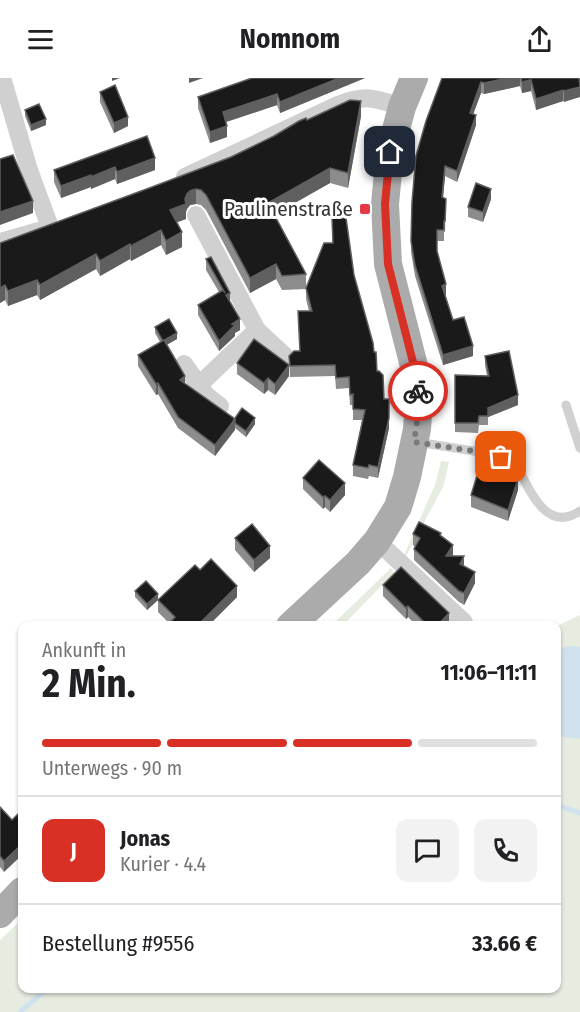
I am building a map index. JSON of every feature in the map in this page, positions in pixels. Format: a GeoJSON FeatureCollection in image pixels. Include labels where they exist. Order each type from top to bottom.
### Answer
{"type":"FeatureCollection","features":[{"type":"Feature","properties":{"kind":"main road"},"geometry":{"type":"LineString","coordinates":[[295,621],[358,563],[377,540],[398,507],[417,429],[419,401],[416,374],[388,264],[385,208],[390,152],[402,107],[414,78]]}},
{"type":"Feature","properties":{"kind":"main road"},"geometry":{"type":"LineString","coordinates":[[0,914],[18,895]]}},
{"type":"Feature","properties":{"kind":"street"},"geometry":{"type":"LineString","coordinates":[[3,81],[29,170],[50,227]]}},
{"type":"Feature","properties":{"kind":"street"},"geometry":{"type":"LineString","coordinates":[[177,185],[354,99],[364,97],[378,99],[402,107]]}},
{"type":"Feature","properties":{"kind":"street"},"geometry":{"type":"LineString","coordinates":[[196,215],[257,330],[285,356]]}},
{"type":"Feature","properties":{"kind":"street"},"geometry":{"type":"LineString","coordinates":[[0,242],[71,219]]}},
{"type":"Feature","properties":{"kind":"street"},"geometry":{"type":"LineString","coordinates":[[199,385],[257,330]]}},
{"type":"Feature","properties":{"kind":"street"},"geometry":{"type":"LineString","coordinates":[[184,363],[206,395],[220,406]]}},
{"type":"Feature","properties":{"kind":"street"},"geometry":{"type":"LineString","coordinates":[[377,540],[463,621]]}},
{"type":"Feature","properties":{"kind":"lane"},"geometry":{"type":"LineString","coordinates":[[566,405],[580,448]]}},
{"type":"Feature","properties":{"kind":"lane"},"geometry":{"type":"LineString","coordinates":[[414,442],[486,453],[515,462],[538,505],[548,514],[570,517],[580,511]]}},
{"type":"Feature","properties":{"kind":"shaded area"},"geometry":{"type":"Polygon","coordinates":[[[441,461],[449,462],[443,487],[406,556],[404,555],[435,485],[441,461]]]}},
{"type":"Feature","properties":{"kind":"shaded area"},"geometry":{"type":"Polygon","coordinates":[[[391,568],[394,573],[347,621],[336,621],[391,568]]]}},
{"type":"Feature","properties":{"kind":"shaded area"},"geometry":{"type":"Polygon","coordinates":[[[580,615],[580,1012],[0,1012],[0,940],[18,923],[18,993],[561,993],[561,624],[580,615]]]}},
{"type":"Feature","properties":{"kind":"water"},"geometry":{"type":"Polygon","coordinates":[[[569,646],[580,647],[580,738],[578,739],[561,737],[561,649],[569,646]]]}},
{"type":"Feature","properties":{"kind":"building"},"geometry":{"type":"Polygon","coordinates":[[[252,78],[339,78],[280,102],[277,94],[223,112],[227,126],[210,132],[198,97],[252,78]]]}},
{"type":"Feature","properties":{"kind":"building"},"geometry":{"type":"Polygon","coordinates":[[[442,78],[508,78],[481,82],[470,113],[476,115],[457,171],[445,166],[442,197],[446,199],[444,230],[437,230],[437,251],[446,284],[442,286],[453,320],[464,317],[473,346],[443,355],[415,265],[411,241],[416,156],[442,78]]]}},
{"type":"Feature","properties":{"kind":"building"},"geometry":{"type":"Polygon","coordinates":[[[521,78],[579,78],[580,87],[536,99],[531,80],[522,82],[521,78]]]}},
{"type":"Feature","properties":{"kind":"building"},"geometry":{"type":"Polygon","coordinates":[[[115,85],[128,117],[114,123],[100,92],[115,85]]]}},
{"type":"Feature","properties":{"kind":"building"},"geometry":{"type":"Polygon","coordinates":[[[350,100],[361,101],[348,173],[330,168],[268,203],[306,274],[282,276],[276,264],[250,278],[206,195],[196,189],[187,194],[186,204],[170,210],[182,232],[166,241],[161,230],[100,261],[96,254],[40,285],[37,280],[8,291],[5,285],[0,288],[0,243],[231,157],[299,121],[306,118],[307,120],[350,100]]]}},
{"type":"Feature","properties":{"kind":"building"},"geometry":{"type":"Polygon","coordinates":[[[39,104],[46,119],[31,125],[25,110],[39,104]]]}},
{"type":"Feature","properties":{"kind":"building"},"geometry":{"type":"Polygon","coordinates":[[[147,136],[155,158],[117,172],[115,167],[61,186],[54,170],[147,136]]]}},
{"type":"Feature","properties":{"kind":"building"},"geometry":{"type":"Polygon","coordinates":[[[13,155],[33,201],[0,212],[0,159],[13,155]]]}},
{"type":"Feature","properties":{"kind":"building"},"geometry":{"type":"Polygon","coordinates":[[[476,183],[491,189],[483,212],[468,207],[476,183]]]}},
{"type":"Feature","properties":{"kind":"building"},"geometry":{"type":"Polygon","coordinates":[[[332,218],[346,218],[354,275],[374,352],[376,352],[377,371],[383,375],[384,399],[389,399],[389,418],[378,467],[353,465],[365,410],[353,409],[353,394],[350,395],[349,377],[336,378],[335,365],[290,366],[289,356],[294,351],[300,351],[298,311],[312,311],[306,288],[324,243],[333,243],[332,218]]]}},
{"type":"Feature","properties":{"kind":"building"},"geometry":{"type":"Polygon","coordinates":[[[211,257],[230,293],[226,295],[240,319],[232,324],[235,325],[219,341],[198,305],[223,290],[225,293],[206,259],[211,257]]]}},
{"type":"Feature","properties":{"kind":"building"},"geometry":{"type":"Polygon","coordinates":[[[169,319],[177,333],[163,341],[155,327],[169,319]]]}},
{"type":"Feature","properties":{"kind":"building"},"geometry":{"type":"Polygon","coordinates":[[[254,339],[289,365],[275,384],[268,378],[264,383],[237,363],[254,339]]]}},
{"type":"Feature","properties":{"kind":"building"},"geometry":{"type":"Polygon","coordinates":[[[164,340],[185,376],[180,380],[235,419],[215,445],[178,417],[138,355],[164,340]]]}},
{"type":"Feature","properties":{"kind":"building"},"geometry":{"type":"Polygon","coordinates":[[[509,351],[518,395],[488,408],[488,416],[479,416],[478,423],[455,423],[455,375],[489,376],[485,356],[509,351]]]}},
{"type":"Feature","properties":{"kind":"building"},"geometry":{"type":"Polygon","coordinates":[[[242,408],[255,418],[246,431],[235,423],[235,419],[233,421],[242,408]]]}},
{"type":"Feature","properties":{"kind":"building"},"geometry":{"type":"Polygon","coordinates":[[[319,460],[345,483],[330,500],[323,497],[303,478],[319,460]]]}},
{"type":"Feature","properties":{"kind":"building"},"geometry":{"type":"Polygon","coordinates":[[[480,466],[518,479],[508,510],[471,495],[480,466]]]}},
{"type":"Feature","properties":{"kind":"building"},"geometry":{"type":"Polygon","coordinates":[[[419,522],[441,533],[440,535],[453,545],[446,556],[464,556],[460,564],[475,572],[464,593],[459,591],[414,549],[420,538],[413,534],[419,522]]]}},
{"type":"Feature","properties":{"kind":"building"},"geometry":{"type":"Polygon","coordinates":[[[252,524],[270,546],[254,560],[235,538],[252,524]]]}},
{"type":"Feature","properties":{"kind":"building"},"geometry":{"type":"Polygon","coordinates":[[[211,559],[237,586],[202,621],[171,621],[175,617],[158,600],[195,565],[200,570],[211,559]]]}},
{"type":"Feature","properties":{"kind":"building"},"geometry":{"type":"Polygon","coordinates":[[[401,567],[449,613],[442,621],[423,621],[383,585],[401,567]]]}},
{"type":"Feature","properties":{"kind":"building"},"geometry":{"type":"Polygon","coordinates":[[[146,581],[158,594],[147,604],[135,591],[146,581]]]}},
{"type":"Feature","properties":{"kind":"building"},"geometry":{"type":"Polygon","coordinates":[[[0,807],[12,820],[18,814],[18,848],[4,861],[0,856],[0,807]]]}},
{"type":"Feature","properties":{"kind":"waterway"},"geometry":{"type":"LineString","coordinates":[[561,805],[580,813]]}},
{"type":"Feature","properties":{"kind":"waterway"},"geometry":{"type":"LineString","coordinates":[[20,1012],[42,993]]}},
{"type":"Feature","properties":{"kind":"way so far"},"geometry":{"type":"LineString","coordinates":[[418,391],[417,429],[414,442],[501,457]]}},
{"type":"Feature","properties":{"kind":"place","name":"Paulinenstraße"},"geometry":{"type":"Point","coordinates":[365,209]}},
{"type":"Feature","properties":{"kind":"route"},"geometry":{"type":"LineString","coordinates":[[390,152],[385,204],[388,264],[416,374],[418,391]]}}]}
